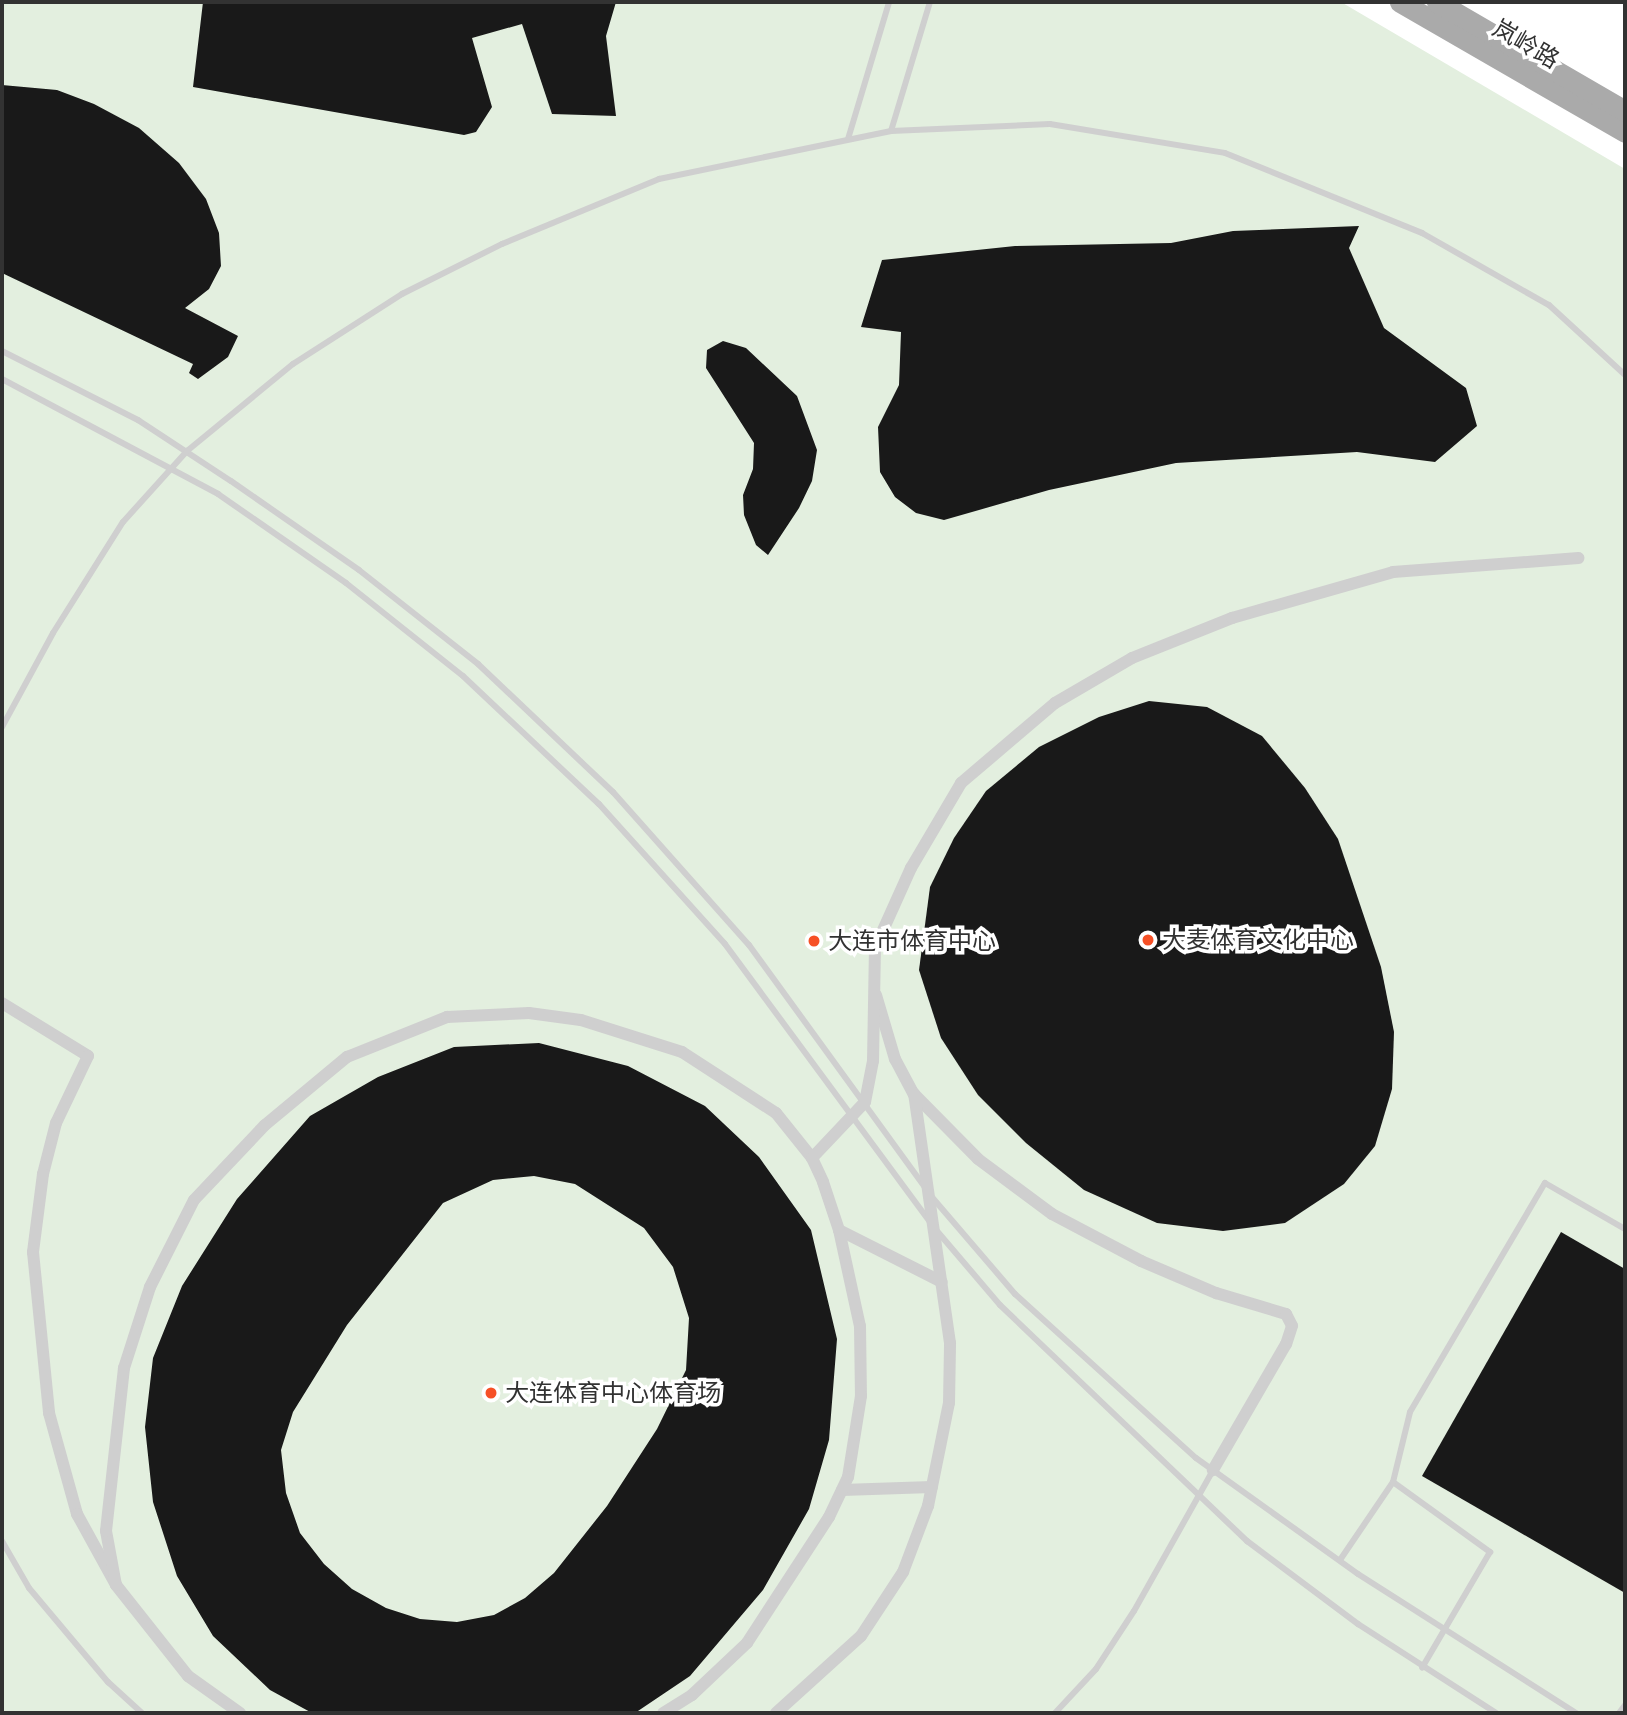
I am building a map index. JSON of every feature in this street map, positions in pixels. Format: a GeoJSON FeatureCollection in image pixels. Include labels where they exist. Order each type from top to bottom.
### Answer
{"type":"FeatureCollection","features":[{"type":"Feature","properties":{"kind":"main road","name":"岚岭路"},"geometry":{"type":"LineString","coordinates":[[1400,2],[1625,132]]}},
{"type":"Feature","properties":{"kind":"main road","name":"岚岭路"},"geometry":{"type":"LineString","coordinates":[[1437,2],[1625,111]]}},
{"type":"Feature","properties":{"kind":"street"},"geometry":{"type":"LineString","coordinates":[[812,1158],[865,1102],[873,1061],[875,948],[911,869],[961,783],[1055,703],[1132,658],[1232,618],[1393,572],[1578,558]]}},
{"type":"Feature","properties":{"kind":"street"},"geometry":{"type":"LineString","coordinates":[[876,994],[895,1059],[914,1094],[978,1159],[1052,1214],[1141,1261],[1266,1309],[1286,1314],[1292,1326],[1213,1470]]}},
{"type":"Feature","properties":{"kind":"street"},"geometry":{"type":"LineString","coordinates":[[2,1003],[88,1056],[56,1123],[43,1174],[33,1252],[49,1413],[77,1514],[116,1585],[188,1676],[240,1713]]}},
{"type":"Feature","properties":{"kind":"street"},"geometry":{"type":"LineString","coordinates":[[116,1585],[106,1531],[110,1473],[124,1368],[150,1287],[194,1200],[265,1125],[347,1058],[447,1017],[529,1013],[581,1020],[682,1052],[776,1113],[812,1158],[839,1230],[860,1326],[861,1396],[842,1490],[790,1581],[747,1643],[692,1695],[663,1713]]}},
{"type":"Feature","properties":{"kind":"street"},"geometry":{"type":"LineString","coordinates":[[776,1713],[861,1636],[903,1572],[932,1487],[949,1402],[950,1343],[914,1094]]}},
{"type":"Feature","properties":{"kind":"street"},"geometry":{"type":"LineString","coordinates":[[839,1230],[942,1282]]}},
{"type":"Feature","properties":{"kind":"street"},"geometry":{"type":"LineString","coordinates":[[842,1490],[932,1487]]}},
{"type":"Feature","properties":{"kind":"lane"},"geometry":{"type":"LineString","coordinates":[[848,139],[889,2]]}},
{"type":"Feature","properties":{"kind":"lane"},"geometry":{"type":"LineString","coordinates":[[891,131],[930,2]]}},
{"type":"Feature","properties":{"kind":"lane"},"geometry":{"type":"LineString","coordinates":[[2,727],[52,633],[123,522],[187,451],[293,363],[402,294],[502,243],[659,179],[891,131],[1050,124],[1225,153],[1422,233],[1549,305],[1625,375]]}},
{"type":"Feature","properties":{"kind":"lane"},"geometry":{"type":"LineString","coordinates":[[2,351],[138,420],[187,451],[288,518],[418,615],[478,664],[612,792],[749,945],[970,1245],[1079,1356],[1213,1470],[1444,1631],[1576,1713]]}},
{"type":"Feature","properties":{"kind":"lane"},"geometry":{"type":"LineString","coordinates":[[2,379],[172,468],[279,534],[397,622],[473,685],[599,804],[725,944],[896,1179],[983,1285],[1247,1541],[1422,1668],[1496,1713]]}},
{"type":"Feature","properties":{"kind":"lane"},"geometry":{"type":"LineString","coordinates":[[1340,1560],[1393,1482],[1410,1412],[1545,1183],[1625,1229]]}},
{"type":"Feature","properties":{"kind":"lane"},"geometry":{"type":"LineString","coordinates":[[1055,1713],[1096,1669],[1134,1611],[1213,1470]]}},
{"type":"Feature","properties":{"kind":"lane"},"geometry":{"type":"LineString","coordinates":[[1393,1482],[1490,1552],[1422,1668]]}},
{"type":"Feature","properties":{"kind":"lane"},"geometry":{"type":"LineString","coordinates":[[2,1541],[29,1588],[108,1682],[142,1713]]}},
{"type":"Feature","properties":{"kind":"lane"},"geometry":{"type":"LineString","coordinates":[[1619,1713],[1625,1705]]}},
{"type":"Feature","properties":{"kind":"green space","name":"大连市体育中心"},"geometry":{"type":"Polygon","coordinates":[[[2,2],[1341,2],[1625,169],[1625,1713],[2,1713],[2,2]]]}},
{"type":"Feature","properties":{"kind":"building"},"geometry":{"type":"Polygon","coordinates":[[[203,2],[616,2],[606,36],[616,116],[552,114],[522,24],[472,38],[492,107],[476,132],[464,135],[193,87],[203,2]]]}},
{"type":"Feature","properties":{"kind":"building"},"geometry":{"type":"Polygon","coordinates":[[[2,85],[57,90],[94,104],[139,128],[179,163],[206,199],[219,233],[221,266],[209,289],[185,308],[238,336],[228,357],[198,379],[189,373],[193,364],[2,273],[2,85]]]}},
{"type":"Feature","properties":{"kind":"building"},"geometry":{"type":"Polygon","coordinates":[[[1359,226],[1349,248],[1384,328],[1466,388],[1477,426],[1435,462],[1357,452],[1176,463],[1049,490],[944,520],[916,513],[895,497],[880,472],[878,427],[899,385],[901,332],[861,327],[882,260],[1015,246],[1171,243],[1233,231],[1359,226]]]}},
{"type":"Feature","properties":{"kind":"building"},"geometry":{"type":"Polygon","coordinates":[[[723,341],[746,348],[797,396],[817,450],[812,481],[799,508],[768,555],[756,545],[744,515],[743,495],[753,469],[754,443],[706,368],[707,350],[723,341]]]}},
{"type":"Feature","properties":{"kind":"building","name":"大麦体育文化中心"},"geometry":{"type":"Polygon","coordinates":[[[1149,701],[1207,707],[1262,736],[1305,788],[1338,839],[1381,967],[1394,1032],[1392,1089],[1375,1146],[1344,1184],[1285,1223],[1223,1231],[1157,1223],[1084,1190],[1026,1143],[978,1095],[941,1038],[919,970],[930,887],[954,838],[986,791],[1039,747],[1099,717],[1149,701]]]}},
{"type":"Feature","properties":{"kind":"building","name":"大连体育中心体育场"},"geometry":{"type":"Polygon","coordinates":[[[539,1043],[628,1066],[705,1106],[759,1157],[811,1230],[837,1339],[829,1440],[809,1509],[763,1590],[690,1676],[635,1713],[312,1713],[270,1690],[213,1636],[177,1576],[153,1502],[145,1427],[153,1358],[182,1286],[237,1199],[310,1116],[378,1077],[454,1047],[539,1043]],[[534,1176],[493,1180],[443,1203],[347,1325],[293,1412],[281,1450],[286,1493],[300,1533],[324,1564],[352,1589],[386,1608],[420,1619],[457,1622],[494,1615],[525,1598],[554,1573],[607,1506],[657,1429],[686,1370],[689,1318],[673,1267],[644,1228],[575,1184],[534,1176]]]}},
{"type":"Feature","properties":{"kind":"building"},"geometry":{"type":"Polygon","coordinates":[[[1561,1232],[1625,1269],[1625,1593],[1422,1476],[1561,1232]]]}},
{"type":"Feature","properties":{"kind":"place","name":"大麦体育文化中心"},"geometry":{"type":"Point","coordinates":[1148,940]}},
{"type":"Feature","properties":{"kind":"place","name":"大连市体育中心"},"geometry":{"type":"Point","coordinates":[814,941]}},
{"type":"Feature","properties":{"kind":"place","name":"大连体育中心体育场"},"geometry":{"type":"Point","coordinates":[491,1393]}}]}
